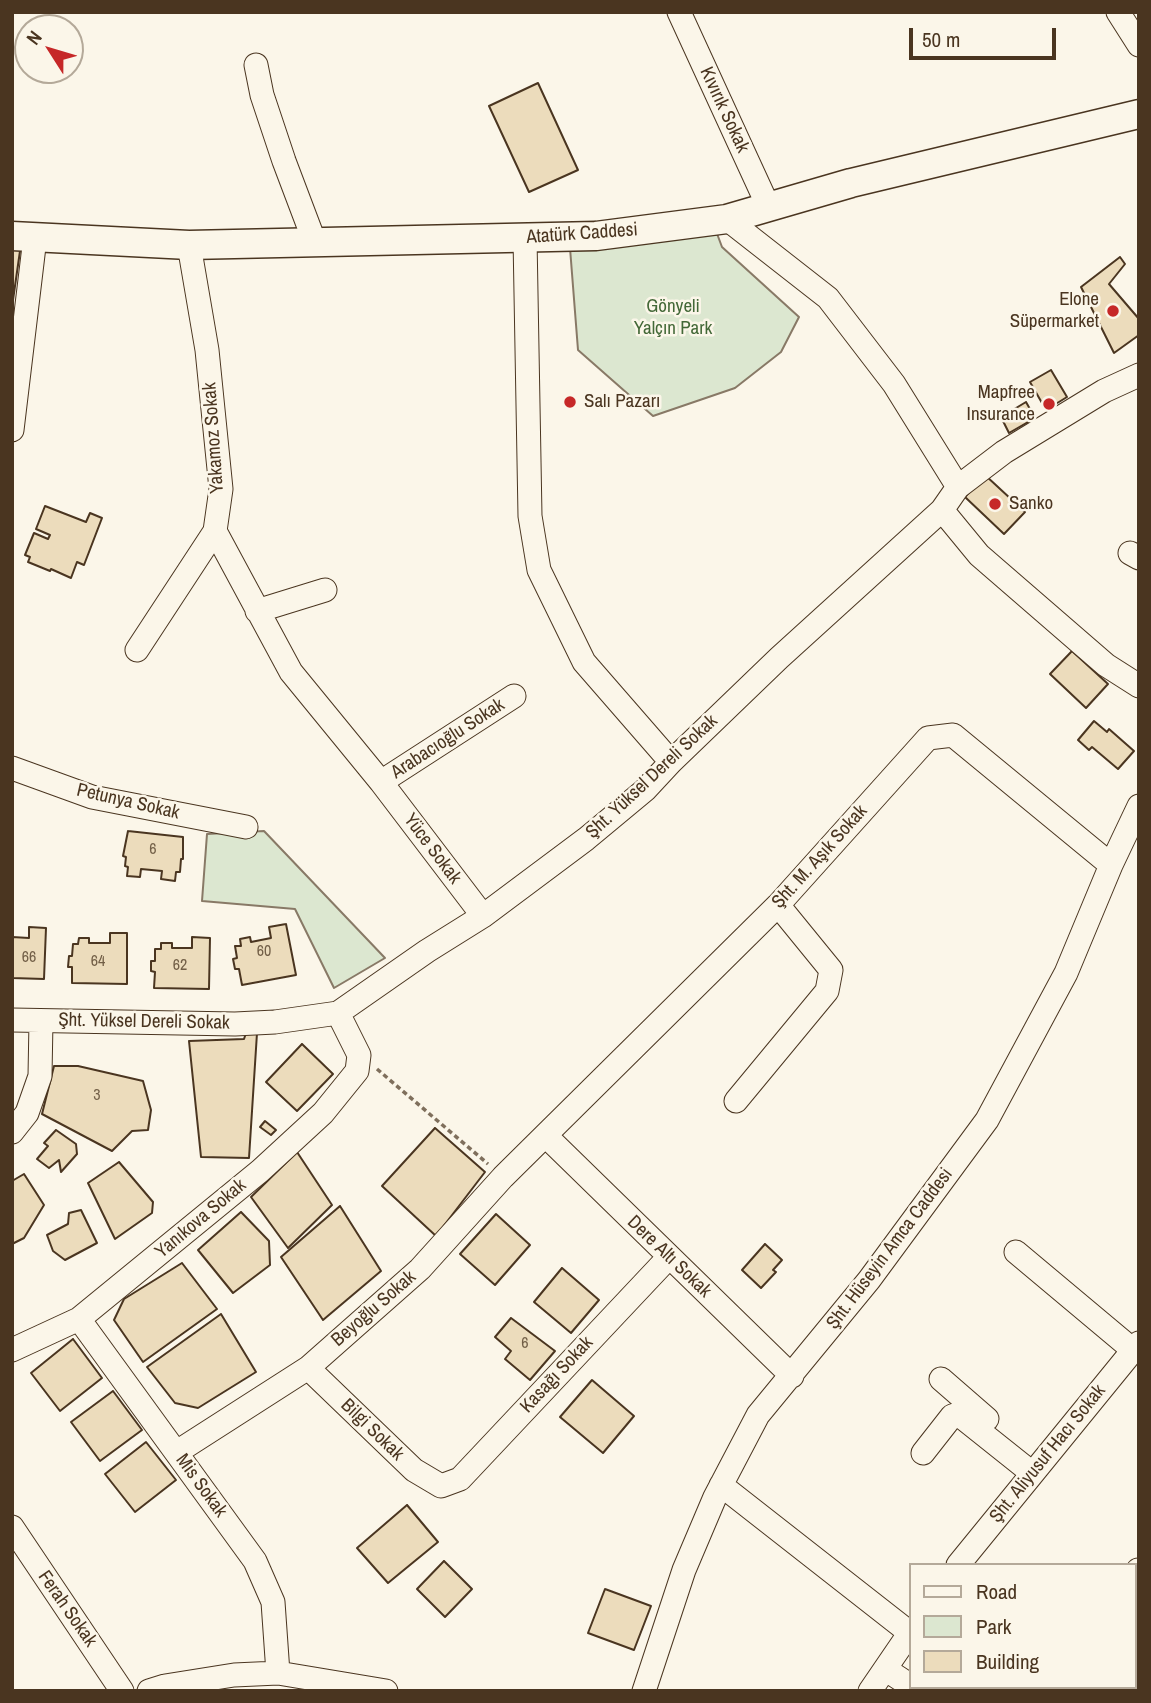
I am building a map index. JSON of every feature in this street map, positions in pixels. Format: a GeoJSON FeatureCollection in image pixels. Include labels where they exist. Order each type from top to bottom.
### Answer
{"type":"FeatureCollection","features":[{"type":"Feature","properties":{"kind":"main road","name":"Atatürk Caddesi"},"geometry":{"type":"LineString","coordinates":[[23,237],[189,245],[596,236],[727,219],[851,183],[1139,114]]}},
{"type":"Feature","properties":{"kind":"street","name":"Kıvırık Sokak"},"geometry":{"type":"LineString","coordinates":[[679,12],[769,208]]}},
{"type":"Feature","properties":{"kind":"street"},"geometry":{"type":"LineString","coordinates":[[1118,12],[1139,45]]}},
{"type":"Feature","properties":{"kind":"street"},"geometry":{"type":"LineString","coordinates":[[256,65],[262,95],[279,148],[314,243]]}},
{"type":"Feature","properties":{"kind":"street"},"geometry":{"type":"LineString","coordinates":[[727,219],[828,298],[894,384],[958,487]]}},
{"type":"Feature","properties":{"kind":"street"},"geometry":{"type":"LineString","coordinates":[[12,430],[23,237]]}},
{"type":"Feature","properties":{"kind":"street"},"geometry":{"type":"LineString","coordinates":[[525,238],[530,516],[539,570],[584,662],[670,762]]}},
{"type":"Feature","properties":{"kind":"street","name":"Yakamoz Sokak"},"geometry":{"type":"LineString","coordinates":[[137,650],[215,531],[221,489],[207,350],[189,245]]}},
{"type":"Feature","properties":{"kind":"street","name":"Şht. Yüksel Dereli Sokak"},"geometry":{"type":"LineString","coordinates":[[12,1020],[235,1024],[275,1022],[338,1013],[427,951],[484,916],[586,839],[645,790],[670,762],[942,510],[958,487],[1004,452],[1104,391],[1139,375]]}},
{"type":"Feature","properties":{"kind":"street"},"geometry":{"type":"LineString","coordinates":[[942,510],[979,555],[1106,665],[1139,686]]}},
{"type":"Feature","properties":{"kind":"street"},"geometry":{"type":"LineString","coordinates":[[215,531],[257,611],[325,590]]}},
{"type":"Feature","properties":{"kind":"street","name":"Yüce Sokak"},"geometry":{"type":"LineString","coordinates":[[257,611],[291,672],[382,782],[484,916]]}},
{"type":"Feature","properties":{"kind":"street","name":"Arabacıoğlu Sokak"},"geometry":{"type":"LineString","coordinates":[[382,782],[514,696]]}},
{"type":"Feature","properties":{"kind":"street","name":"Şht. M. Aşık Sokak"},"geometry":{"type":"LineString","coordinates":[[546,1136],[778,905],[928,738],[953,735],[1111,865]]}},
{"type":"Feature","properties":{"kind":"street","name":"Petunya Sokak"},"geometry":{"type":"LineString","coordinates":[[12,768],[92,797],[246,827]]}},
{"type":"Feature","properties":{"kind":"street","name":"Şht. Hüseyin Amca Caddesi"},"geometry":{"type":"LineString","coordinates":[[644,1691],[684,1570],[721,1485],[758,1415],[869,1280],[987,1120],[1066,974],[1111,865],[1139,806]]}},
{"type":"Feature","properties":{"kind":"street"},"geometry":{"type":"LineString","coordinates":[[736,1101],[827,991],[831,970],[778,905]]}},
{"type":"Feature","properties":{"kind":"street"},"geometry":{"type":"LineString","coordinates":[[338,1013],[359,1055]]}},
{"type":"Feature","properties":{"kind":"street"},"geometry":{"type":"LineString","coordinates":[[12,1132],[27,1113],[40,1076],[41,1021]]}},
{"type":"Feature","properties":{"kind":"street","name":"Yanıkova Sokak"},"geometry":{"type":"LineString","coordinates":[[12,1350],[79,1319],[260,1171],[323,1113],[356,1071],[359,1055]]}},
{"type":"Feature","properties":{"kind":"street","name":"Dere Altı Sokak"},"geometry":{"type":"LineString","coordinates":[[546,1136],[792,1376]]}},
{"type":"Feature","properties":{"kind":"street","name":"Beyoğlu Sokak"},"geometry":{"type":"LineString","coordinates":[[177,1452],[308,1367],[420,1269],[503,1177],[546,1136]]}},
{"type":"Feature","properties":{"kind":"street"},"geometry":{"type":"LineString","coordinates":[[1016,1252],[1136,1347]]}},
{"type":"Feature","properties":{"kind":"street","name":"Kasağı Sokak"},"geometry":{"type":"LineString","coordinates":[[440,1486],[460,1479],[668,1256]]}},
{"type":"Feature","properties":{"kind":"street","name":"Mis Sokak"},"geometry":{"type":"LineString","coordinates":[[79,1319],[255,1561],[273,1602],[278,1673]]}},
{"type":"Feature","properties":{"kind":"street","name":"Şht. Aliyusuf Hacı Sokak"},"geometry":{"type":"LineString","coordinates":[[960,1563],[1136,1347]]}},
{"type":"Feature","properties":{"kind":"street","name":"Bilgi Sokak"},"geometry":{"type":"LineString","coordinates":[[308,1367],[414,1470],[440,1486]]}},
{"type":"Feature","properties":{"kind":"street"},"geometry":{"type":"LineString","coordinates":[[941,1379],[1036,1469]]}},
{"type":"Feature","properties":{"kind":"street"},"geometry":{"type":"LineString","coordinates":[[923,1452],[952,1416],[958,1414],[1036,1469]]}},
{"type":"Feature","properties":{"kind":"street"},"geometry":{"type":"LineString","coordinates":[[721,1485],[909,1630]]}},
{"type":"Feature","properties":{"kind":"street","name":"Ferah Sokak"},"geometry":{"type":"LineString","coordinates":[[12,1527],[19,1553],[122,1691]]}},
{"type":"Feature","properties":{"kind":"street"},"geometry":{"type":"LineString","coordinates":[[870,1691],[909,1635]]}},
{"type":"Feature","properties":{"kind":"street"},"geometry":{"type":"LineString","coordinates":[[885,1669],[909,1685]]}},
{"type":"Feature","properties":{"kind":"street"},"geometry":{"type":"LineString","coordinates":[[149,1691],[234,1675],[278,1673],[386,1691]]}},
{"type":"Feature","properties":{"kind":"path"},"geometry":{"type":"LineString","coordinates":[[359,1055],[503,1177]]}},
{"type":"Feature","properties":{"kind":"green space","name":"Gönyeli Yalçın Park"},"geometry":{"type":"Polygon","coordinates":[[[713,223],[722,247],[799,317],[781,352],[735,388],[653,416],[578,350],[570,248],[713,223]]]}},
{"type":"Feature","properties":{"kind":"green space"},"geometry":{"type":"Polygon","coordinates":[[[264,831],[385,958],[334,988],[295,909],[202,901],[207,834],[264,831]]]}},
{"type":"Feature","properties":{"kind":"building"},"geometry":{"type":"Polygon","coordinates":[[[538,83],[578,170],[529,192],[489,106],[538,83]]]}},
{"type":"Feature","properties":{"kind":"building"},"geometry":{"type":"Polygon","coordinates":[[[12,243],[21,244],[12,307],[12,243]]]}},
{"type":"Feature","properties":{"kind":"building","name":"Elone Süpermarket"},"geometry":{"type":"Polygon","coordinates":[[[1120,257],[1125,264],[1109,284],[1139,319],[1139,335],[1114,353],[1081,287],[1120,257]]]}},
{"type":"Feature","properties":{"kind":"building"},"geometry":{"type":"Polygon","coordinates":[[[1051,370],[1067,397],[1046,410],[1030,382],[1051,370]]]}},
{"type":"Feature","properties":{"kind":"building"},"geometry":{"type":"Polygon","coordinates":[[[1026,402],[1035,418],[1009,433],[1001,417],[1026,402]]]}},
{"type":"Feature","properties":{"kind":"building","name":"Sanko"},"geometry":{"type":"Polygon","coordinates":[[[985,475],[1025,512],[1004,534],[965,497],[985,475]]]}},
{"type":"Feature","properties":{"kind":"building"},"geometry":{"type":"Polygon","coordinates":[[[45,506],[86,522],[90,513],[102,518],[84,565],[77,562],[71,578],[28,562],[30,557],[25,555],[34,533],[48,539],[50,535],[36,529],[45,506]]]}},
{"type":"Feature","properties":{"kind":"building"},"geometry":{"type":"Polygon","coordinates":[[[1072,651],[1108,684],[1086,708],[1050,674],[1072,651]]]}},
{"type":"Feature","properties":{"kind":"building"},"geometry":{"type":"Polygon","coordinates":[[[1094,721],[1107,732],[1109,729],[1134,751],[1118,769],[1092,747],[1089,750],[1078,740],[1094,721]]]}},
{"type":"Feature","properties":{"kind":"building"},"geometry":{"type":"Polygon","coordinates":[[[128,831],[183,837],[183,859],[180,872],[176,872],[175,881],[161,879],[162,871],[141,869],[140,877],[127,876],[126,857],[123,856],[128,831]]]}},
{"type":"Feature","properties":{"kind":"building"},"geometry":{"type":"Polygon","coordinates":[[[286,924],[296,975],[242,985],[239,969],[235,969],[233,959],[237,958],[235,946],[241,946],[240,939],[250,937],[251,942],[271,938],[269,927],[286,924]]]}},
{"type":"Feature","properties":{"kind":"building"},"geometry":{"type":"Polygon","coordinates":[[[29,927],[46,928],[44,979],[12,978],[12,937],[29,938],[29,927]]]}},
{"type":"Feature","properties":{"kind":"building"},"geometry":{"type":"Polygon","coordinates":[[[110,933],[127,933],[127,984],[72,983],[72,967],[68,967],[73,944],[78,944],[79,938],[89,938],[89,943],[110,943],[110,933]]]}},
{"type":"Feature","properties":{"kind":"building"},"geometry":{"type":"Polygon","coordinates":[[[192,937],[210,938],[209,989],[154,988],[155,972],[151,971],[151,961],[155,961],[155,949],[161,949],[161,943],[172,943],[172,948],[192,948],[192,937]]]}},
{"type":"Feature","properties":{"kind":"building"},"geometry":{"type":"Polygon","coordinates":[[[246,1033],[257,1033],[249,1158],[201,1157],[189,1041],[244,1039],[246,1033]]]}},
{"type":"Feature","properties":{"kind":"building"},"geometry":{"type":"Polygon","coordinates":[[[302,1044],[333,1074],[297,1111],[266,1082],[302,1044]]]}},
{"type":"Feature","properties":{"kind":"building"},"geometry":{"type":"Polygon","coordinates":[[[54,1066],[78,1066],[143,1081],[151,1110],[148,1130],[132,1131],[112,1151],[42,1114],[54,1066]]]}},
{"type":"Feature","properties":{"kind":"building"},"geometry":{"type":"Polygon","coordinates":[[[265,1121],[276,1130],[271,1135],[260,1127],[265,1121]]]}},
{"type":"Feature","properties":{"kind":"building"},"geometry":{"type":"Polygon","coordinates":[[[435,1128],[485,1172],[436,1236],[382,1186],[435,1128]]]}},
{"type":"Feature","properties":{"kind":"building"},"geometry":{"type":"Polygon","coordinates":[[[56,1130],[76,1144],[77,1154],[61,1172],[59,1160],[49,1168],[37,1159],[48,1146],[44,1143],[56,1130]]]}},
{"type":"Feature","properties":{"kind":"building"},"geometry":{"type":"Polygon","coordinates":[[[297,1152],[332,1205],[288,1248],[251,1197],[297,1152]]]}},
{"type":"Feature","properties":{"kind":"building"},"geometry":{"type":"Polygon","coordinates":[[[119,1162],[153,1202],[152,1213],[115,1239],[88,1183],[119,1162]]]}},
{"type":"Feature","properties":{"kind":"building"},"geometry":{"type":"Polygon","coordinates":[[[24,1174],[44,1205],[24,1238],[12,1244],[12,1181],[24,1174]]]}},
{"type":"Feature","properties":{"kind":"building"},"geometry":{"type":"Polygon","coordinates":[[[340,1206],[381,1271],[323,1320],[281,1257],[340,1206]]]}},
{"type":"Feature","properties":{"kind":"building"},"geometry":{"type":"Polygon","coordinates":[[[81,1210],[97,1243],[65,1260],[53,1251],[47,1235],[68,1224],[69,1213],[81,1210]]]}},
{"type":"Feature","properties":{"kind":"building"},"geometry":{"type":"Polygon","coordinates":[[[241,1212],[269,1241],[270,1265],[233,1293],[198,1250],[241,1212]]]}},
{"type":"Feature","properties":{"kind":"building"},"geometry":{"type":"Polygon","coordinates":[[[496,1214],[530,1245],[495,1285],[460,1254],[496,1214]]]}},
{"type":"Feature","properties":{"kind":"building"},"geometry":{"type":"Polygon","coordinates":[[[765,1244],[782,1260],[773,1270],[776,1272],[761,1288],[742,1270],[765,1244]]]}},
{"type":"Feature","properties":{"kind":"building"},"geometry":{"type":"Polygon","coordinates":[[[182,1263],[217,1309],[143,1362],[114,1320],[124,1299],[182,1263]]]}},
{"type":"Feature","properties":{"kind":"building"},"geometry":{"type":"Polygon","coordinates":[[[562,1268],[599,1300],[571,1333],[534,1302],[562,1268]]]}},
{"type":"Feature","properties":{"kind":"building"},"geometry":{"type":"Polygon","coordinates":[[[221,1314],[256,1372],[198,1408],[175,1403],[147,1367],[221,1314]]]}},
{"type":"Feature","properties":{"kind":"building"},"geometry":{"type":"Polygon","coordinates":[[[511,1318],[555,1351],[530,1380],[505,1359],[511,1351],[495,1337],[511,1318]]]}},
{"type":"Feature","properties":{"kind":"building"},"geometry":{"type":"Polygon","coordinates":[[[73,1339],[102,1378],[60,1411],[31,1373],[73,1339]]]}},
{"type":"Feature","properties":{"kind":"building"},"geometry":{"type":"Polygon","coordinates":[[[592,1380],[634,1416],[603,1453],[560,1417],[592,1380]]]}},
{"type":"Feature","properties":{"kind":"building"},"geometry":{"type":"Polygon","coordinates":[[[113,1391],[142,1430],[100,1461],[71,1422],[113,1391]]]}},
{"type":"Feature","properties":{"kind":"building"},"geometry":{"type":"Polygon","coordinates":[[[146,1442],[176,1480],[135,1512],[105,1474],[146,1442]]]}},
{"type":"Feature","properties":{"kind":"building"},"geometry":{"type":"Polygon","coordinates":[[[407,1505],[438,1542],[388,1583],[357,1548],[407,1505]]]}},
{"type":"Feature","properties":{"kind":"building"},"geometry":{"type":"Polygon","coordinates":[[[444,1561],[472,1589],[445,1617],[417,1589],[444,1561]]]}},
{"type":"Feature","properties":{"kind":"building"},"geometry":{"type":"Polygon","coordinates":[[[605,1589],[651,1606],[634,1650],[588,1633],[605,1589]]]}},
{"type":"Feature","properties":{"kind":"place","name":"Elone Süpermarket"},"geometry":{"type":"Point","coordinates":[1113,311]}},
{"type":"Feature","properties":{"kind":"place","name":"Salı Pazarı"},"geometry":{"type":"Point","coordinates":[570,402]}},
{"type":"Feature","properties":{"kind":"place","name":"Mapfree Insurance"},"geometry":{"type":"Point","coordinates":[1049,404]}},
{"type":"Feature","properties":{"kind":"place","name":"Sanko"},"geometry":{"type":"Point","coordinates":[995,504]}}]}
